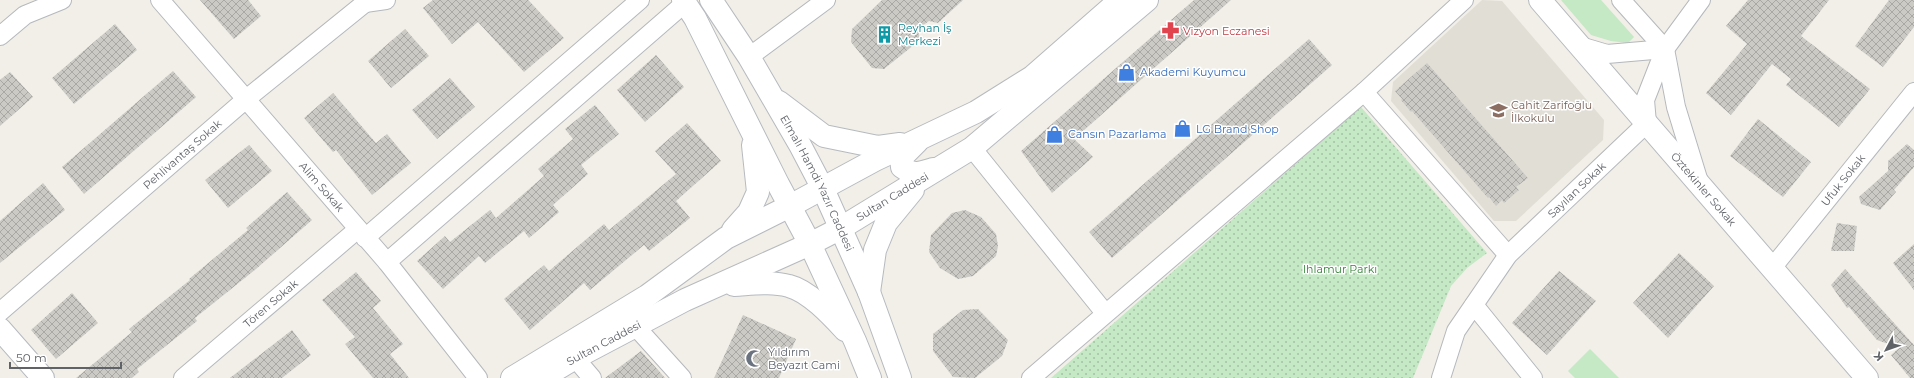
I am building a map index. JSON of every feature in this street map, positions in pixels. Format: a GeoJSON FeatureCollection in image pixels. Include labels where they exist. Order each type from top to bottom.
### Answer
{"type":"FeatureCollection","features":[{"type":"Feature","properties":{"kind":"street"},"geometry":{"type":"LineString","coordinates":[[0,36],[25,15],[62,0]]}},
{"type":"Feature","properties":{"kind":"street","name":"Alim Sokak"},"geometry":{"type":"LineString","coordinates":[[160,0],[386,262],[478,378]]}},
{"type":"Feature","properties":{"kind":"street"},"geometry":{"type":"LineString","coordinates":[[365,1],[386,0]]}},
{"type":"Feature","properties":{"kind":"street","name":"Tören Sokak"},"geometry":{"type":"LineString","coordinates":[[184,378],[362,234],[640,0]]}},
{"type":"Feature","properties":{"kind":"street","name":"Elmalı Hamdi Yazır Caddesi"},"geometry":{"type":"LineString","coordinates":[[711,0],[800,145],[823,190],[841,228],[853,260],[869,292],[900,378]]}},
{"type":"Feature","properties":{"kind":"street"},"geometry":{"type":"LineString","coordinates":[[748,58],[826,0]]}},
{"type":"Feature","properties":{"kind":"street"},"geometry":{"type":"LineString","coordinates":[[726,238],[823,190],[875,160],[976,112],[1032,77],[1120,0]]}},
{"type":"Feature","properties":{"kind":"street","name":"Sultan Caddesi"},"geometry":{"type":"LineString","coordinates":[[542,378],[575,358],[685,300],[810,244],[841,228],[972,148],[1147,0]]}},
{"type":"Feature","properties":{"kind":"street"},"geometry":{"type":"LineString","coordinates":[[1031,378],[1364,92],[1464,0]]}},
{"type":"Feature","properties":{"kind":"street","name":"Öztekinler Sokak"},"geometry":{"type":"LineString","coordinates":[[1540,0],[1867,378]]}},
{"type":"Feature","properties":{"kind":"street"},"geometry":{"type":"LineString","coordinates":[[1621,0],[1665,49],[1676,107],[1700,185]]}},
{"type":"Feature","properties":{"kind":"street"},"geometry":{"type":"LineString","coordinates":[[1647,123],[1645,100],[1665,49],[1701,0]]}},
{"type":"Feature","properties":{"kind":"street","name":"Pehlivantaş Sokak"},"geometry":{"type":"LineString","coordinates":[[0,312],[245,100],[365,1]]}},
{"type":"Feature","properties":{"kind":"street"},"geometry":{"type":"LineString","coordinates":[[386,262],[684,2],[695,18],[778,184],[810,244],[855,341],[870,378]]}},
{"type":"Feature","properties":{"kind":"street"},"geometry":{"type":"LineString","coordinates":[[1580,46],[1606,54],[1665,49]]}},
{"type":"Feature","properties":{"kind":"street"},"geometry":{"type":"LineString","coordinates":[[1364,92],[1508,255]]}},
{"type":"Feature","properties":{"kind":"street","name":"Ufuk Sokak"},"geometry":{"type":"LineString","coordinates":[[1772,268],[1914,92]]}},
{"type":"Feature","properties":{"kind":"street"},"geometry":{"type":"LineString","coordinates":[[770,95],[824,136],[878,147],[918,139]]}},
{"type":"Feature","properties":{"kind":"street","name":"Sayılan Sokak"},"geometry":{"type":"LineString","coordinates":[[1441,378],[1456,332],[1508,255],[1647,123]]}},
{"type":"Feature","properties":{"kind":"street"},"geometry":{"type":"LineString","coordinates":[[726,238],[749,212],[758,192],[751,128]]}},
{"type":"Feature","properties":{"kind":"street"},"geometry":{"type":"LineString","coordinates":[[918,139],[901,158],[902,167],[910,173],[918,173],[940,167]]}},
{"type":"Feature","properties":{"kind":"street"},"geometry":{"type":"LineString","coordinates":[[972,148],[1105,313]]}},
{"type":"Feature","properties":{"kind":"street"},"geometry":{"type":"LineString","coordinates":[[869,292],[875,250],[886,223],[907,199],[920,179]]}},
{"type":"Feature","properties":{"kind":"street","name":"Sultan Caddesi"},"geometry":{"type":"LineString","coordinates":[[512,378],[646,296],[726,238]]}},
{"type":"Feature","properties":{"kind":"street"},"geometry":{"type":"LineString","coordinates":[[718,286],[760,283],[790,286],[808,296],[833,317],[855,341]]}},
{"type":"Feature","properties":{"kind":"street"},"geometry":{"type":"LineString","coordinates":[[1474,304],[1533,378]]}},
{"type":"Feature","properties":{"kind":"street"},"geometry":{"type":"LineString","coordinates":[[636,327],[682,378]]}},
{"type":"Feature","properties":{"kind":"street"},"geometry":{"type":"LineString","coordinates":[[0,329],[43,378]]}},
{"type":"Feature","properties":{"kind":"street"},"geometry":{"type":"LineString","coordinates":[[575,358],[592,378]]}},
{"type":"Feature","properties":{"kind":"shaded area","name":"Cahit Zarifoğlu İlkokulu"},"geometry":{"type":"Polygon","coordinates":[[[1482,0],[1502,1],[1604,120],[1603,140],[1516,221],[1494,221],[1391,101],[1393,82],[1482,0]]]}},
{"type":"Feature","properties":{"kind":"green space"},"geometry":{"type":"Polygon","coordinates":[[[1561,0],[1601,0],[1634,37],[1628,43],[1611,41],[1591,35],[1561,0]]]}},
{"type":"Feature","properties":{"kind":"green space","name":"Ihlamur Parkı"},"geometry":{"type":"Polygon","coordinates":[[[1361,107],[1487,253],[1467,268],[1451,286],[1413,378],[1051,378],[1361,107]]]}},
{"type":"Feature","properties":{"kind":"green space"},"geometry":{"type":"Polygon","coordinates":[[[1590,349],[1619,378],[1575,378],[1568,371],[1590,349]]]}},
{"type":"Feature","properties":{"kind":"building"},"geometry":{"type":"Polygon","coordinates":[[[200,0],[248,0],[261,16],[234,39],[200,0]]]}},
{"type":"Feature","properties":{"kind":"building"},"geometry":{"type":"Polygon","coordinates":[[[433,0],[528,0],[564,38],[524,72],[478,22],[452,44],[423,8],[433,0]]]}},
{"type":"Feature","properties":{"kind":"building","name":"Reyhan İş Merkezi"},"geometry":{"type":"Polygon","coordinates":[[[882,0],[963,0],[938,23],[929,21],[918,29],[920,40],[884,69],[872,68],[851,42],[852,29],[882,0]]]}},
{"type":"Feature","properties":{"kind":"building"},"geometry":{"type":"Polygon","coordinates":[[[1194,0],[1231,0],[1074,139],[1093,157],[1052,193],[1021,151],[1194,0]]]}},
{"type":"Feature","properties":{"kind":"building"},"geometry":{"type":"Polygon","coordinates":[[[1748,0],[1829,0],[1801,36],[1870,89],[1839,127],[1786,85],[1791,79],[1772,64],[1731,115],[1706,93],[1747,44],[1726,26],[1748,0]]]}},
{"type":"Feature","properties":{"kind":"building"},"geometry":{"type":"Polygon","coordinates":[[[1889,0],[1914,0],[1914,27],[1883,67],[1855,46],[1889,0]]]}},
{"type":"Feature","properties":{"kind":"building"},"geometry":{"type":"Polygon","coordinates":[[[115,24],[137,50],[74,104],[52,78],[115,24]]]}},
{"type":"Feature","properties":{"kind":"building"},"geometry":{"type":"Polygon","coordinates":[[[405,29],[429,56],[391,88],[368,61],[405,29]]]}},
{"type":"Feature","properties":{"kind":"building"},"geometry":{"type":"Polygon","coordinates":[[[1309,39],[1332,65],[1112,258],[1089,232],[1309,39]]]}},
{"type":"Feature","properties":{"kind":"building"},"geometry":{"type":"Polygon","coordinates":[[[656,55],[684,87],[645,122],[617,90],[656,55]]]}},
{"type":"Feature","properties":{"kind":"building"},"geometry":{"type":"Polygon","coordinates":[[[1427,63],[1528,178],[1516,187],[1519,190],[1504,203],[1502,200],[1496,206],[1489,197],[1488,198],[1412,111],[1411,112],[1395,91],[1427,63]]]}},
{"type":"Feature","properties":{"kind":"building"},"geometry":{"type":"Polygon","coordinates":[[[173,71],[196,97],[84,194],[62,167],[173,71]]]}},
{"type":"Feature","properties":{"kind":"building"},"geometry":{"type":"Polygon","coordinates":[[[10,72],[33,97],[0,126],[0,80],[10,72]]]}},
{"type":"Feature","properties":{"kind":"building"},"geometry":{"type":"Polygon","coordinates":[[[450,78],[475,107],[437,139],[412,110],[450,78]]]}},
{"type":"Feature","properties":{"kind":"building"},"geometry":{"type":"Polygon","coordinates":[[[333,93],[376,143],[387,134],[411,163],[372,195],[336,150],[333,152],[304,118],[333,93]]]}},
{"type":"Feature","properties":{"kind":"building"},"geometry":{"type":"Polygon","coordinates":[[[595,105],[619,134],[581,165],[588,174],[553,205],[559,212],[529,238],[524,231],[485,263],[479,256],[443,289],[417,261],[445,236],[450,242],[490,210],[496,218],[544,176],[538,169],[573,139],[565,129],[595,105]]]}},
{"type":"Feature","properties":{"kind":"building"},"geometry":{"type":"Polygon","coordinates":[[[1758,119],[1811,162],[1783,197],[1730,156],[1758,119]]]}},
{"type":"Feature","properties":{"kind":"building"},"geometry":{"type":"Polygon","coordinates":[[[687,123],[721,161],[676,201],[690,218],[649,251],[644,245],[590,290],[584,283],[530,330],[504,299],[544,265],[549,271],[604,224],[609,230],[676,174],[655,151],[687,123]]]}},
{"type":"Feature","properties":{"kind":"building"},"geometry":{"type":"Polygon","coordinates":[[[1907,144],[1914,150],[1914,167],[1894,190],[1896,192],[1880,210],[1861,204],[1859,197],[1888,171],[1888,161],[1907,144]]]}},
{"type":"Feature","properties":{"kind":"building"},"geometry":{"type":"Polygon","coordinates":[[[249,145],[272,171],[228,208],[205,180],[249,145]]]}},
{"type":"Feature","properties":{"kind":"building"},"geometry":{"type":"Polygon","coordinates":[[[43,183],[65,210],[0,263],[0,221],[43,183]]]}},
{"type":"Feature","properties":{"kind":"building"},"geometry":{"type":"Polygon","coordinates":[[[287,192],[312,220],[256,269],[195,318],[197,321],[137,369],[139,372],[132,378],[76,378],[132,332],[129,329],[190,280],[189,279],[248,230],[246,228],[287,192]]]}},
{"type":"Feature","properties":{"kind":"building"},"geometry":{"type":"Polygon","coordinates":[[[965,210],[981,217],[996,234],[998,246],[996,256],[973,276],[958,279],[940,268],[929,252],[931,235],[952,213],[965,210]]]}},
{"type":"Feature","properties":{"kind":"building"},"geometry":{"type":"Polygon","coordinates":[[[1837,223],[1857,226],[1854,251],[1831,251],[1837,223]]]}},
{"type":"Feature","properties":{"kind":"building"},"geometry":{"type":"Polygon","coordinates":[[[1914,244],[1914,290],[1893,263],[1914,244]]]}},
{"type":"Feature","properties":{"kind":"building"},"geometry":{"type":"Polygon","coordinates":[[[1679,253],[1714,286],[1668,338],[1633,303],[1679,253]]]}},
{"type":"Feature","properties":{"kind":"building"},"geometry":{"type":"Polygon","coordinates":[[[1845,269],[1914,345],[1914,378],[1910,378],[1891,355],[1899,348],[1877,340],[1849,307],[1847,308],[1831,285],[1845,269]]]}},
{"type":"Feature","properties":{"kind":"building"},"geometry":{"type":"Polygon","coordinates":[[[1559,271],[1596,301],[1547,355],[1512,323],[1559,271]]]}},
{"type":"Feature","properties":{"kind":"building"},"geometry":{"type":"Polygon","coordinates":[[[356,272],[381,301],[373,308],[403,344],[390,354],[409,378],[373,378],[345,344],[355,337],[322,300],[356,272]]]}},
{"type":"Feature","properties":{"kind":"building"},"geometry":{"type":"Polygon","coordinates":[[[72,293],[98,323],[56,359],[31,330],[72,293]]]}},
{"type":"Feature","properties":{"kind":"building"},"geometry":{"type":"Polygon","coordinates":[[[978,309],[1008,340],[1002,356],[975,378],[953,377],[933,351],[933,334],[963,310],[978,309]]]}},
{"type":"Feature","properties":{"kind":"building","name":"Yıldırım Beyazıt Cami"},"geometry":{"type":"Polygon","coordinates":[[[743,315],[796,339],[779,378],[714,378],[743,315]]]}},
{"type":"Feature","properties":{"kind":"building"},"geometry":{"type":"Polygon","coordinates":[[[292,330],[311,355],[282,378],[230,378],[292,330]]]}},
{"type":"Feature","properties":{"kind":"building"},"geometry":{"type":"Polygon","coordinates":[[[641,351],[665,378],[605,378],[641,351]]]}},
{"type":"Feature","properties":{"kind":"place","name":"Vizyon Eczanesi"},"geometry":{"type":"Point","coordinates":[1170,31]}},
{"type":"Feature","properties":{"kind":"place","name":"Reyhan İş Merkezi"},"geometry":{"type":"Point","coordinates":[885,34]}},
{"type":"Feature","properties":{"kind":"place","name":"Akademi Kuyumcu"},"geometry":{"type":"Point","coordinates":[1127,72]}},
{"type":"Feature","properties":{"kind":"place","name":"Cahit Zarifoğlu İlkokulu"},"geometry":{"type":"Point","coordinates":[1498,111]}},
{"type":"Feature","properties":{"kind":"place","name":"LG Brand Shop"},"geometry":{"type":"Point","coordinates":[1183,129]}},
{"type":"Feature","properties":{"kind":"place","name":"Cansın Pazarlama"},"geometry":{"type":"Point","coordinates":[1055,134]}},
{"type":"Feature","properties":{"kind":"place","name":"Yıldırım Beyazıt Cami"},"geometry":{"type":"Point","coordinates":[755,358]}}]}
